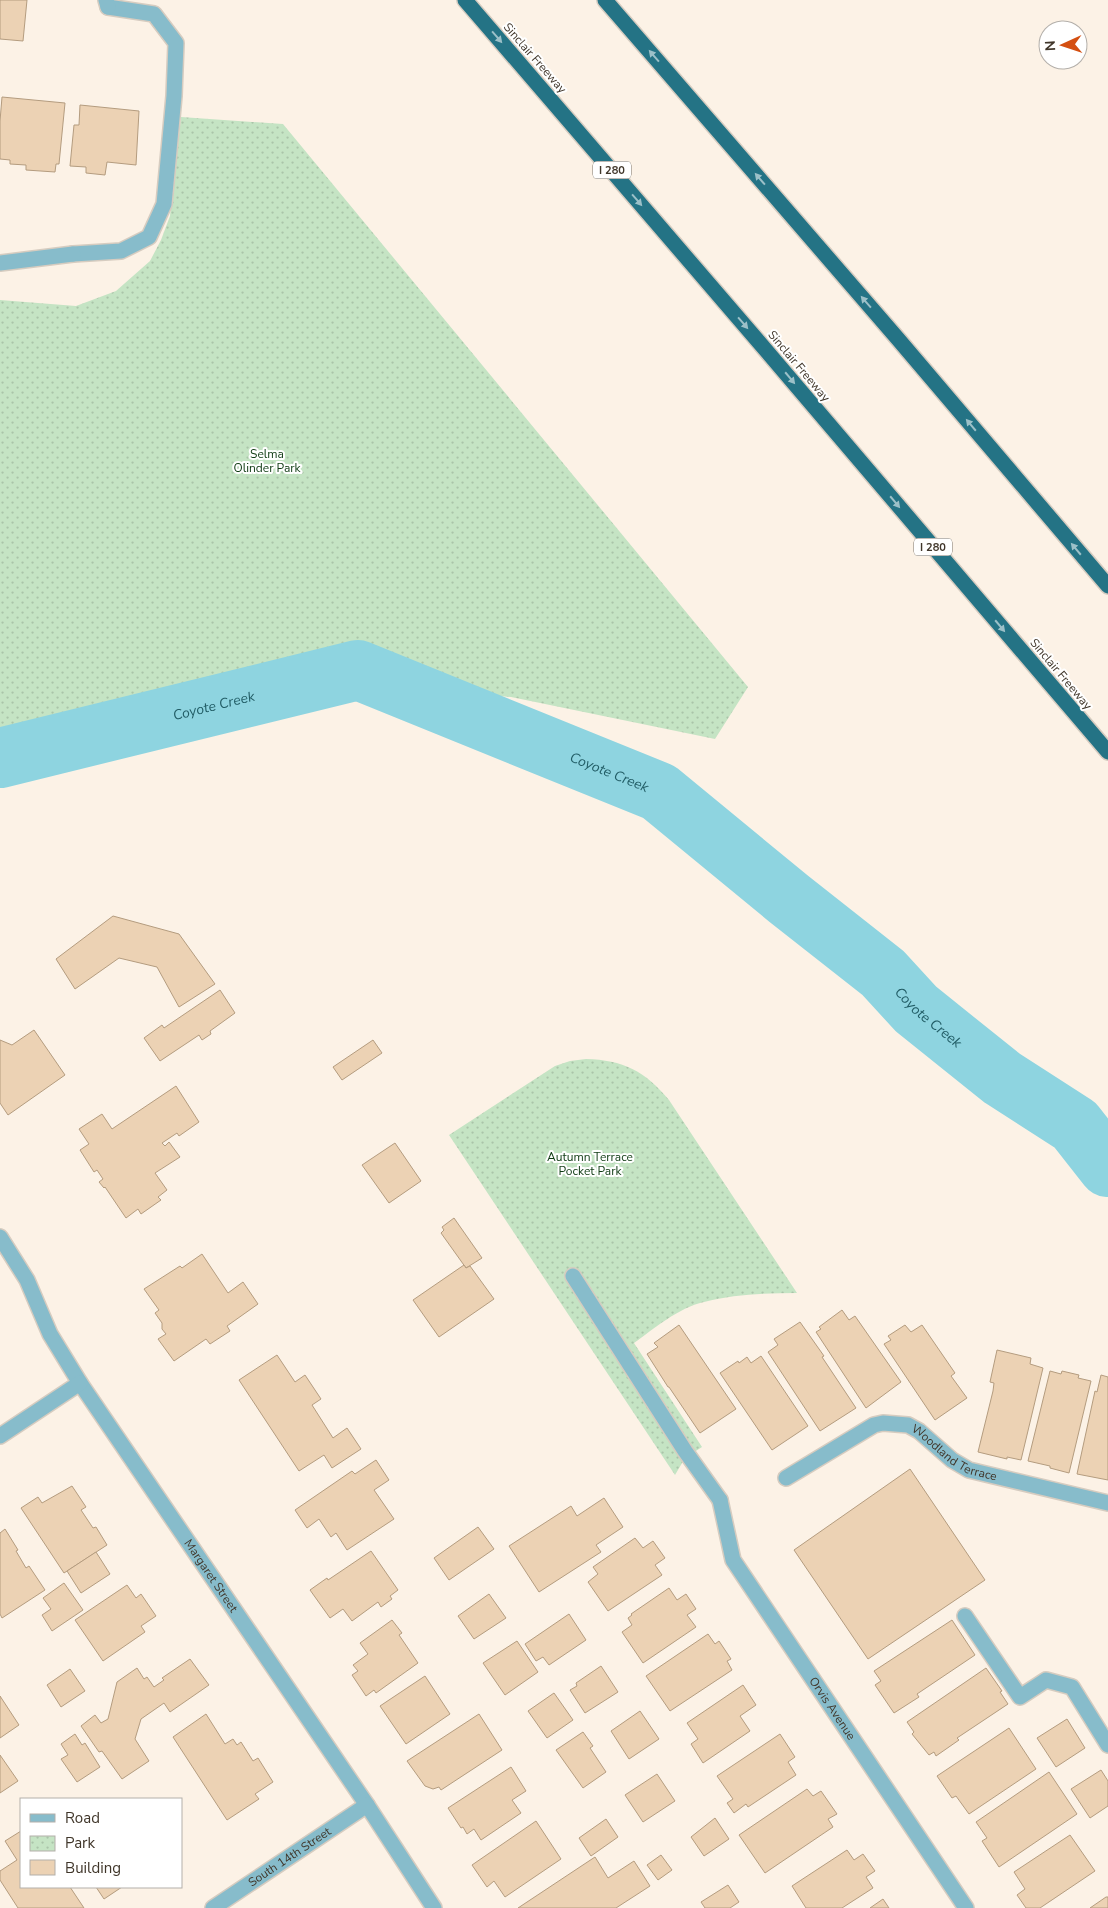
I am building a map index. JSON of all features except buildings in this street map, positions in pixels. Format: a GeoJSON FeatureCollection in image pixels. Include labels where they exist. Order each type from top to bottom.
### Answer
{"type":"FeatureCollection","features":[{"type":"Feature","properties":{"kind":"highway","name":"Sinclair Freeway"},"geometry":{"type":"LineString","coordinates":[[465,0],[1108,752]]}},
{"type":"Feature","properties":{"kind":"highway"},"geometry":{"type":"LineString","coordinates":[[605,0],[898,339],[1108,586]]}},
{"type":"Feature","properties":{"kind":"street"},"geometry":{"type":"LineString","coordinates":[[0,263],[72,254],[121,252],[150,237],[164,204],[174,96],[176,43],[154,14],[107,4]]}},
{"type":"Feature","properties":{"kind":"street","name":"Margaret Street"},"geometry":{"type":"LineString","coordinates":[[0,1237],[27,1280],[50,1334],[80,1382],[367,1804],[434,1908]]}},
{"type":"Feature","properties":{"kind":"street","name":"Orvis Avenue"},"geometry":{"type":"LineString","coordinates":[[573,1276],[685,1451],[720,1500],[733,1560],[966,1908]]}},
{"type":"Feature","properties":{"kind":"street"},"geometry":{"type":"LineString","coordinates":[[0,1436],[80,1382]]}},
{"type":"Feature","properties":{"kind":"street","name":"Woodland Terrace"},"geometry":{"type":"LineString","coordinates":[[786,1478],[874,1425],[896,1423],[908,1425],[919,1431],[952,1460],[969,1470],[1108,1503]]}},
{"type":"Feature","properties":{"kind":"street"},"geometry":{"type":"LineString","coordinates":[[965,1616],[1020,1698],[1046,1680],[1072,1687],[1108,1745]]}},
{"type":"Feature","properties":{"kind":"street","name":"South 14th Street"},"geometry":{"type":"LineString","coordinates":[[213,1908],[367,1804]]}},
{"type":"Feature","properties":{"kind":"green space","name":"Selma Olinder Park"},"geometry":{"type":"Polygon","coordinates":[[[181,117],[283,124],[748,687],[715,739],[511,697],[357,682],[148,697],[0,773],[0,300],[76,306],[116,291],[150,261],[161,240],[170,216],[181,117]]]}},
{"type":"Feature","properties":{"kind":"green space","name":"Autumn Terrace Pocket Park"},"geometry":{"type":"Polygon","coordinates":[[[586,1059],[611,1062],[632,1069],[660,1090],[669,1100],[797,1293],[738,1296],[715,1299],[694,1305],[667,1319],[634,1343],[702,1447],[685,1458],[675,1475],[449,1135],[555,1066],[570,1061],[586,1059]]]}},
{"type":"Feature","properties":{"kind":"waterway","name":"Coyote Creek"},"geometry":{"type":"LineString","coordinates":[[0,758],[358,670],[659,792],[789,899],[883,973],[916,1009],[1002,1078],[1075,1125],[1108,1167]]}}]}
